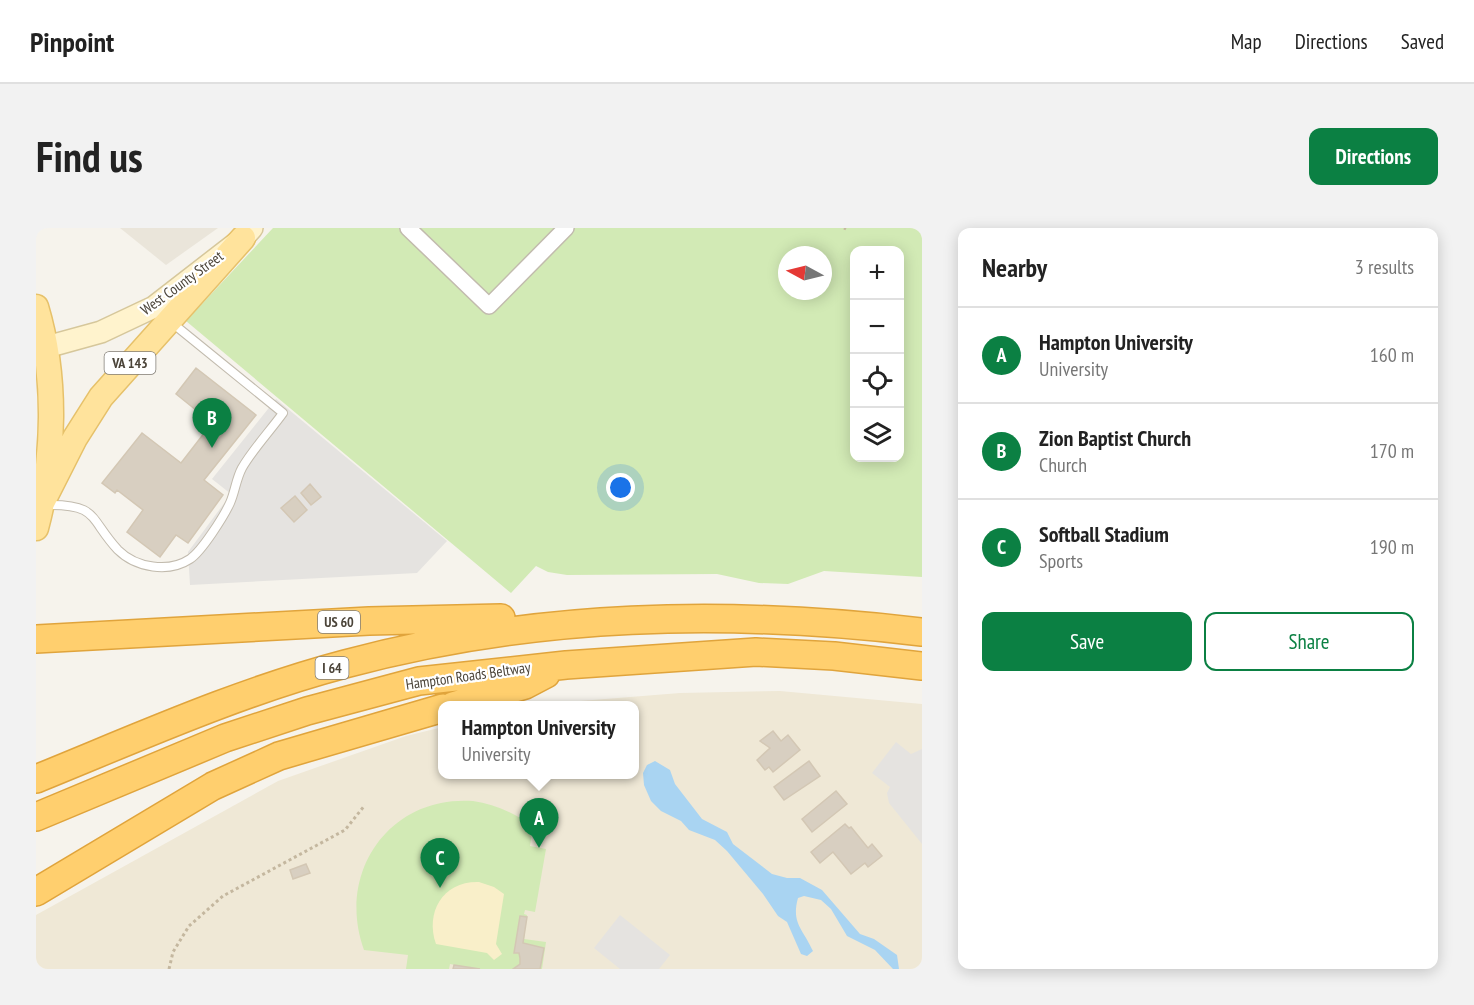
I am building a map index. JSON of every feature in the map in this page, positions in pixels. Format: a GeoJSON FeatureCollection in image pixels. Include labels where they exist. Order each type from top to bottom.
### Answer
{"type":"FeatureCollection","features":[{"type":"Feature","properties":{"kind":"highway","name":"I 64"},"geometry":{"type":"LineString","coordinates":[[36,779],[199,713],[343,665],[444,641],[524,629],[643,619],[739,617],[922,630]]}},
{"type":"Feature","properties":{"kind":"highway","name":"US 60"},"geometry":{"type":"LineString","coordinates":[[36,639],[369,621],[643,619]]}},
{"type":"Feature","properties":{"kind":"highway","name":"Hampton Roads Beltway"},"geometry":{"type":"LineString","coordinates":[[36,817],[225,738],[307,711],[419,681],[566,665],[756,652],[834,656],[922,666]]}},
{"type":"Feature","properties":{"kind":"highway"},"geometry":{"type":"LineString","coordinates":[[467,701],[525,684],[566,665]]}},
{"type":"Feature","properties":{"kind":"highway"},"geometry":{"type":"LineString","coordinates":[[36,892],[213,786],[279,756],[438,709]]}},
{"type":"Feature","properties":{"kind":"main road","name":"VA 143"},"geometry":{"type":"LineString","coordinates":[[38,511],[75,438],[101,397],[161,314],[248,233]]}},
{"type":"Feature","properties":{"kind":"main road"},"geometry":{"type":"LineString","coordinates":[[36,307],[50,429],[38,511]]}},
{"type":"Feature","properties":{"kind":"main road","name":"West County Street"},"geometry":{"type":"LineString","coordinates":[[41,349],[161,314]]}},
{"type":"Feature","properties":{"kind":"street"},"geometry":{"type":"LineString","coordinates":[[408,228],[489,306],[566,228]]}},
{"type":"Feature","properties":{"kind":"lane"},"geometry":{"type":"LineString","coordinates":[[38,511],[68,505],[90,513],[121,553],[136,562],[153,567],[168,567],[191,558],[222,517],[231,501],[241,470],[283,413],[161,314]]}},
{"type":"Feature","properties":{"kind":"path"},"geometry":{"type":"LineString","coordinates":[[169,969],[173,952],[189,926],[223,896],[345,830],[365,805]]}},
{"type":"Feature","properties":{"kind":"shaded area"},"geometry":{"type":"Polygon","coordinates":[[[120,228],[218,228],[166,265],[120,228]]]}},
{"type":"Feature","properties":{"kind":"shaded area"},"geometry":{"type":"Polygon","coordinates":[[[276,399],[447,541],[417,573],[190,585],[188,552],[231,494],[212,479],[276,399]]]}},
{"type":"Feature","properties":{"kind":"shaded area"},"geometry":{"type":"Polygon","coordinates":[[[780,691],[922,704],[922,969],[36,969],[36,915],[278,781],[406,736],[438,728],[438,779],[639,779],[639,701],[580,701],[680,693],[780,691]]]}},
{"type":"Feature","properties":{"kind":"shaded area"},"geometry":{"type":"Polygon","coordinates":[[[896,742],[911,754],[922,749],[922,844],[889,803],[887,793],[890,787],[872,773],[896,742]]]}},
{"type":"Feature","properties":{"kind":"shaded area"},"geometry":{"type":"Polygon","coordinates":[[[620,915],[670,955],[659,969],[620,969],[594,948],[620,915]]]}},
{"type":"Feature","properties":{"kind":"green space"},"geometry":{"type":"Polygon","coordinates":[[[273,228],[922,228],[922,577],[824,571],[788,584],[759,583],[717,574],[567,575],[548,572],[536,566],[511,593],[186,321],[273,228]]]}},
{"type":"Feature","properties":{"kind":"green space"},"geometry":{"type":"Polygon","coordinates":[[[473,801],[512,813],[526,821],[533,826],[530,846],[546,849],[535,912],[525,910],[524,914],[527,915],[524,939],[546,942],[542,969],[454,969],[455,965],[450,964],[449,969],[406,969],[408,955],[364,950],[357,921],[357,893],[364,867],[376,844],[394,825],[417,811],[443,803],[473,801]]]}},
{"type":"Feature","properties":{"kind":"sand"},"geometry":{"type":"Polygon","coordinates":[[[479,882],[494,887],[504,894],[496,944],[502,954],[494,960],[487,953],[436,944],[433,932],[435,910],[447,893],[466,883],[479,882]]]}},
{"type":"Feature","properties":{"kind":"water"},"geometry":{"type":"Polygon","coordinates":[[[655,761],[670,770],[675,784],[702,819],[727,832],[733,844],[772,874],[787,878],[800,878],[822,890],[860,934],[874,939],[897,955],[899,969],[893,969],[875,950],[847,936],[831,909],[821,900],[804,896],[798,898],[796,914],[799,926],[813,951],[807,956],[801,954],[787,922],[778,916],[727,851],[715,840],[689,830],[681,821],[661,811],[651,801],[644,785],[643,773],[647,765],[655,761]]]}},
{"type":"Feature","properties":{"kind":"building"},"geometry":{"type":"Polygon","coordinates":[[[196,368],[256,415],[204,480],[223,495],[188,543],[176,535],[160,557],[127,532],[143,510],[117,490],[115,493],[102,483],[142,433],[181,463],[212,423],[176,394],[196,368]]]}},
{"type":"Feature","properties":{"kind":"building"},"geometry":{"type":"Polygon","coordinates":[[[310,484],[321,497],[311,505],[301,493],[310,484]]]}},
{"type":"Feature","properties":{"kind":"building"},"geometry":{"type":"Polygon","coordinates":[[[295,496],[307,510],[294,522],[281,508],[295,496]]]}},
{"type":"Feature","properties":{"kind":"building"},"geometry":{"type":"Polygon","coordinates":[[[773,731],[781,741],[788,735],[800,750],[773,772],[769,767],[765,770],[757,760],[770,748],[760,741],[773,731]]]}},
{"type":"Feature","properties":{"kind":"building"},"geometry":{"type":"Polygon","coordinates":[[[809,761],[820,776],[784,800],[774,787],[809,761]]]}},
{"type":"Feature","properties":{"kind":"building"},"geometry":{"type":"Polygon","coordinates":[[[836,791],[847,804],[812,832],[802,819],[836,791]]]}},
{"type":"Feature","properties":{"kind":"building"},"geometry":{"type":"Polygon","coordinates":[[[845,824],[851,827],[868,848],[872,844],[882,856],[868,867],[865,863],[851,874],[833,852],[820,863],[811,852],[845,824]]]}},
{"type":"Feature","properties":{"kind":"building"},"geometry":{"type":"Polygon","coordinates":[[[306,864],[310,873],[293,879],[290,870],[306,864]]]}},
{"type":"Feature","properties":{"kind":"building"},"geometry":{"type":"Polygon","coordinates":[[[520,916],[527,917],[523,943],[544,948],[540,969],[513,969],[520,964],[519,953],[514,953],[520,916]]]}},
{"type":"Feature","properties":{"kind":"building"},"geometry":{"type":"Polygon","coordinates":[[[454,965],[480,969],[453,969],[454,965]]]}},
{"type":"Feature","properties":{"kind":"place","name":"Zion Baptist Church"},"geometry":{"type":"Point","coordinates":[212,448]}},
{"type":"Feature","properties":{"kind":"place","name":"Hampton University"},"geometry":{"type":"Point","coordinates":[539,848]}},
{"type":"Feature","properties":{"kind":"place","name":"Softball Stadium"},"geometry":{"type":"Point","coordinates":[440,888]}}]}
